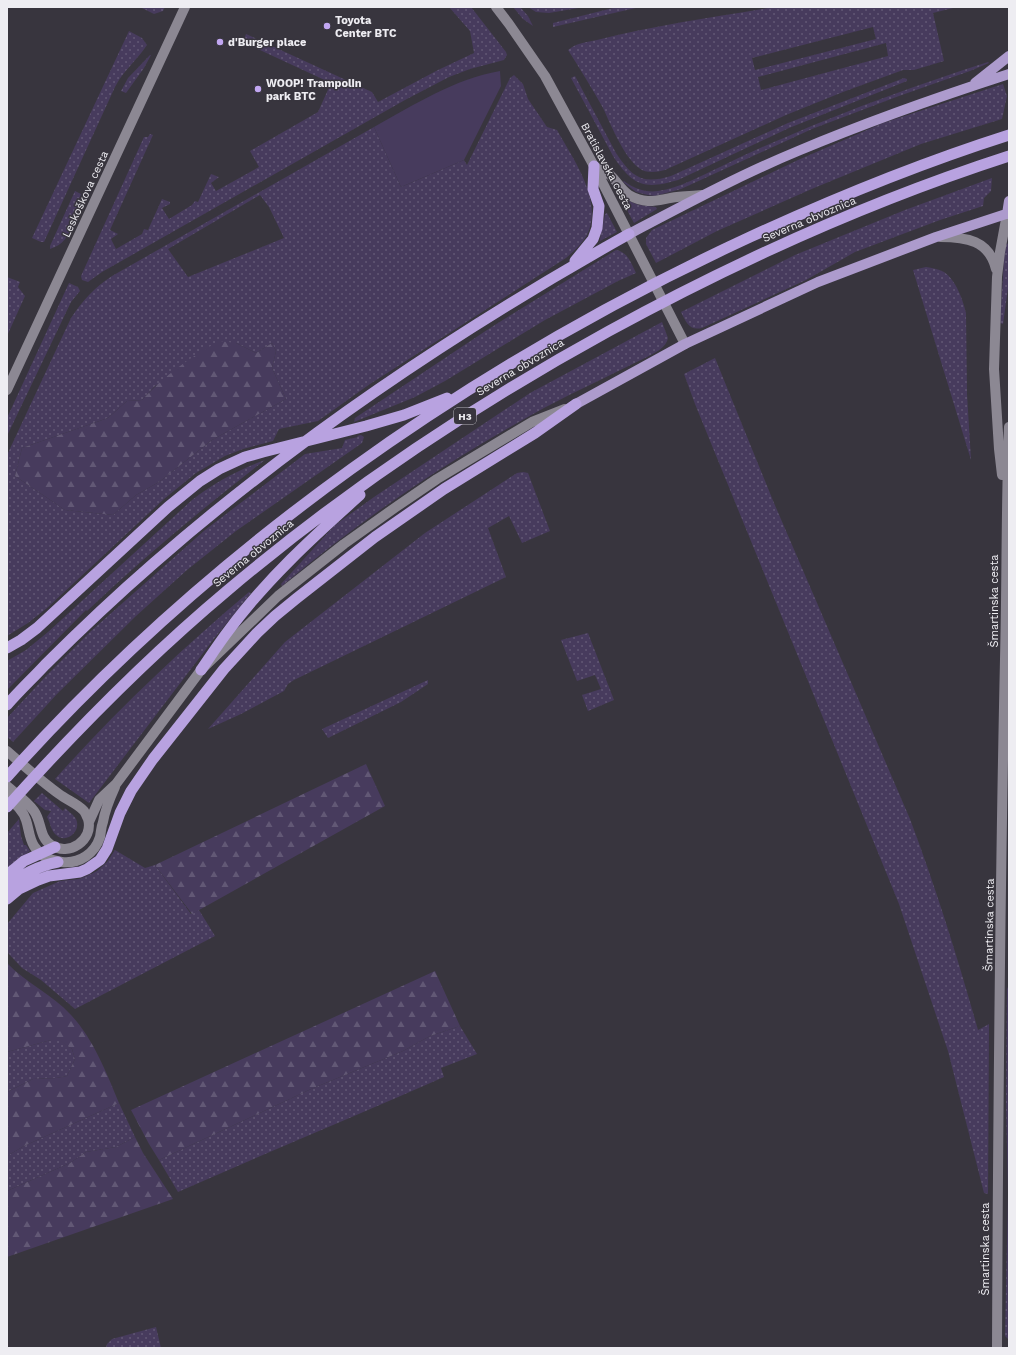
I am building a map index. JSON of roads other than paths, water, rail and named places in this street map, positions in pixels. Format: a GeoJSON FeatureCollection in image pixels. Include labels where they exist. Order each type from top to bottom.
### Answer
{"type":"FeatureCollection","features":[{"type":"Feature","properties":{"kind":"highway","name":"Severna obvoznica"},"geometry":{"type":"LineString","coordinates":[[7,777],[56,723],[125,655],[176,608],[232,560],[288,515],[347,472],[468,390],[575,326],[636,293],[722,250],[862,188],[935,160],[1009,135]]}},
{"type":"Feature","properties":{"kind":"highway","name":"Severna obvoznica"},"geometry":{"type":"LineString","coordinates":[[7,807],[98,709],[177,634],[228,590],[338,503],[476,409],[520,382],[651,308],[707,279],[850,215],[951,176],[1009,156]]}},
{"type":"Feature","properties":{"kind":"highway"},"geometry":{"type":"LineString","coordinates":[[568,268],[587,247],[597,228],[599,206],[594,189],[594,166]]}},
{"type":"Feature","properties":{"kind":"highway"},"geometry":{"type":"LineString","coordinates":[[7,705],[93,618],[138,577],[185,536],[285,457],[435,351],[568,268],[629,234]]}},
{"type":"Feature","properties":{"kind":"highway"},"geometry":{"type":"LineString","coordinates":[[7,648],[38,628],[173,503],[200,481],[219,469],[263,452],[404,415],[468,390]]}},
{"type":"Feature","properties":{"kind":"highway"},"geometry":{"type":"LineString","coordinates":[[7,899],[20,889],[38,880],[49,876],[80,872],[100,860],[107,849],[120,813],[131,791],[153,759],[224,668],[257,632],[275,616],[375,537],[444,489],[535,433],[576,404]]}},
{"type":"Feature","properties":{"kind":"highway"},"geometry":{"type":"LineString","coordinates":[[201,670],[229,630],[268,584],[312,538],[399,460]]}},
{"type":"Feature","properties":{"kind":"highway"},"geometry":{"type":"LineString","coordinates":[[7,875],[24,861],[55,847]]}},
{"type":"Feature","properties":{"kind":"highway"},"geometry":{"type":"LineString","coordinates":[[7,888],[33,870],[44,865],[58,862]]}},
{"type":"Feature","properties":{"kind":"main road","name":"Leskoškova cesta"},"geometry":{"type":"LineString","coordinates":[[7,390],[185,7]]}},
{"type":"Feature","properties":{"kind":"main road","name":"Bratislavska cesta"},"geometry":{"type":"LineString","coordinates":[[496,7],[545,76],[594,166],[685,344]]}},
{"type":"Feature","properties":{"kind":"main road"},"geometry":{"type":"LineString","coordinates":[[970,86],[1009,56]]}},
{"type":"Feature","properties":{"kind":"main road"},"geometry":{"type":"LineString","coordinates":[[629,234],[702,196],[797,151],[845,131],[970,86],[1009,74]]}},
{"type":"Feature","properties":{"kind":"main road"},"geometry":{"type":"LineString","coordinates":[[594,166],[611,176],[615,182],[628,194],[640,199],[648,201],[676,197],[702,196]]}},
{"type":"Feature","properties":{"kind":"main road","name":"Šmartinska cesta"},"geometry":{"type":"LineString","coordinates":[[1006,503],[999,449],[994,369],[997,278],[1009,201]]}},
{"type":"Feature","properties":{"kind":"main road"},"geometry":{"type":"LineString","coordinates":[[7,786],[30,806],[38,818],[47,842],[55,847],[66,850],[78,846],[87,835],[89,822],[99,800],[116,784],[201,670],[278,596],[344,544],[396,507],[449,472],[532,422],[576,404],[685,344],[818,282],[936,237],[1008,213]]}},
{"type":"Feature","properties":{"kind":"main road"},"geometry":{"type":"LineString","coordinates":[[936,237],[956,237],[971,240],[984,247],[993,258],[997,278]]}},
{"type":"Feature","properties":{"kind":"main road","name":"Šmartinska cesta"},"geometry":{"type":"LineString","coordinates":[[997,1348],[999,1030],[1006,637],[1006,503],[1009,427]]}},
{"type":"Feature","properties":{"kind":"main road"},"geometry":{"type":"LineString","coordinates":[[7,751],[48,786],[65,799],[79,807],[84,812],[89,822]]}},
{"type":"Feature","properties":{"kind":"main road"},"geometry":{"type":"LineString","coordinates":[[7,797],[16,804],[24,814],[30,838],[35,848],[40,853],[58,862],[72,862],[80,860],[93,850],[100,836],[103,821],[116,784]]}},
{"type":"Feature","properties":{"kind":"place","name":"Toyota Center BTC"},"geometry":{"type":"Point","coordinates":[327,26]}},
{"type":"Feature","properties":{"kind":"place","name":"d'Burger place"},"geometry":{"type":"Point","coordinates":[220,42]}},
{"type":"Feature","properties":{"kind":"place","name":"WOOP! Trampolin park BTC"},"geometry":{"type":"Point","coordinates":[258,89]}}]}
